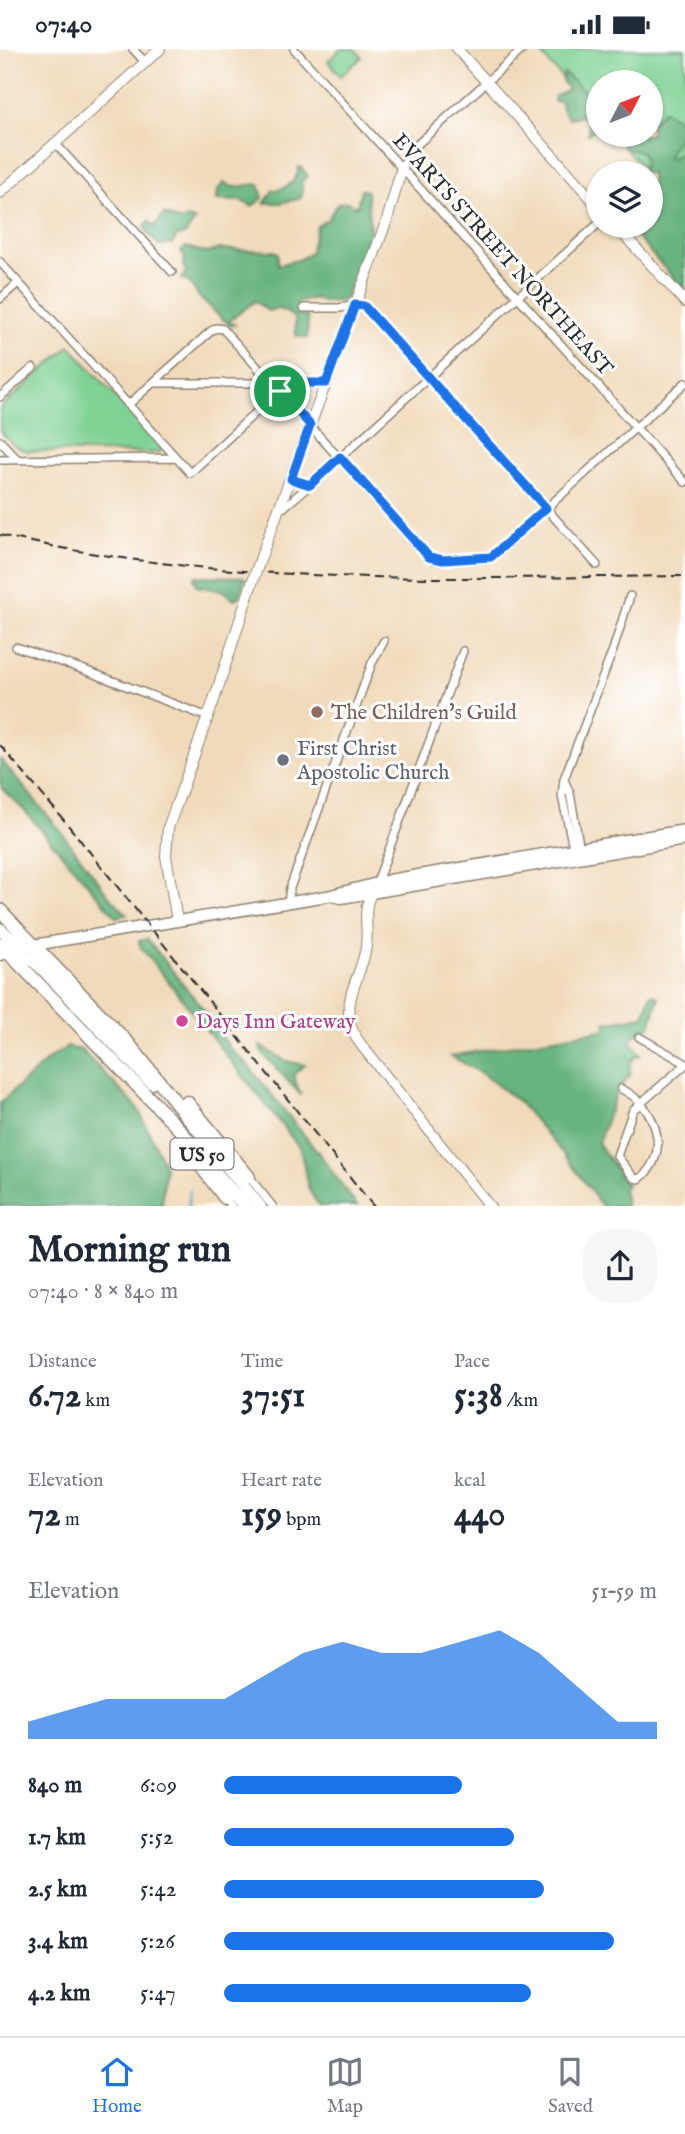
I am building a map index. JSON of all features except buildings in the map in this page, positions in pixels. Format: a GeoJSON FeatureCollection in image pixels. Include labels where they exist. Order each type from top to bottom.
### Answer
{"type":"FeatureCollection","features":[{"type":"Feature","properties":{"kind":"highway","name":"US 50"},"geometry":{"type":"LineString","coordinates":[[0,910],[137,1053],[260,1206]]}},
{"type":"Feature","properties":{"kind":"highway"},"geometry":{"type":"LineString","coordinates":[[0,929],[6,948],[40,966],[210,1144]]}},
{"type":"Feature","properties":{"kind":"highway","name":"US 50"},"geometry":{"type":"LineString","coordinates":[[6,948],[156,1104],[245,1206]]}},
{"type":"Feature","properties":{"kind":"highway"},"geometry":{"type":"LineString","coordinates":[[79,1025],[95,1022]]}},
{"type":"Feature","properties":{"kind":"highway"},"geometry":{"type":"LineString","coordinates":[[137,1053],[167,1079],[250,1177]]}},
{"type":"Feature","properties":{"kind":"highway"},"geometry":{"type":"LineString","coordinates":[[156,1104],[229,1202]]}},
{"type":"Feature","properties":{"kind":"main road"},"geometry":{"type":"LineString","coordinates":[[6,948],[327,896],[341,898],[374,887],[684,836]]}},
{"type":"Feature","properties":{"kind":"street"},"geometry":{"type":"LineString","coordinates":[[133,49],[145,62]]}},
{"type":"Feature","properties":{"kind":"street"},"geometry":{"type":"LineString","coordinates":[[0,193],[160,49]]}},
{"type":"Feature","properties":{"kind":"street","name":"EVARTS STREET NORTHEAST"},"geometry":{"type":"LineString","coordinates":[[294,49],[685,482]]}},
{"type":"Feature","properties":{"kind":"street"},"geometry":{"type":"LineString","coordinates":[[457,49],[586,193]]}},
{"type":"Feature","properties":{"kind":"street"},"geometry":{"type":"LineString","coordinates":[[177,921],[166,856],[167,831],[262,555],[388,216],[402,167],[409,152],[523,49]]}},
{"type":"Feature","properties":{"kind":"street"},"geometry":{"type":"LineString","coordinates":[[55,143],[172,272]]}},
{"type":"Feature","properties":{"kind":"street"},"geometry":{"type":"LineString","coordinates":[[284,507],[586,235]]}},
{"type":"Feature","properties":{"kind":"street"},"geometry":{"type":"LineString","coordinates":[[627,238],[685,302]]}},
{"type":"Feature","properties":{"kind":"street"},"geometry":{"type":"LineString","coordinates":[[0,262],[190,473],[289,383]]}},
{"type":"Feature","properties":{"kind":"street"},"geometry":{"type":"LineString","coordinates":[[0,299],[18,283]]}},
{"type":"Feature","properties":{"kind":"street"},"geometry":{"type":"LineString","coordinates":[[304,308],[364,306],[597,565]]}},
{"type":"Feature","properties":{"kind":"street"},"geometry":{"type":"LineString","coordinates":[[128,405],[211,331],[223,329],[429,557],[443,560],[491,557],[685,383]]}},
{"type":"Feature","properties":{"kind":"street"},"geometry":{"type":"LineString","coordinates":[[0,397],[33,368]]}},
{"type":"Feature","properties":{"kind":"street"},"geometry":{"type":"LineString","coordinates":[[153,383],[326,383]]}},
{"type":"Feature","properties":{"kind":"street"},"geometry":{"type":"LineString","coordinates":[[0,441],[18,460]]}},
{"type":"Feature","properties":{"kind":"street"},"geometry":{"type":"LineString","coordinates":[[0,460],[176,458]]}},
{"type":"Feature","properties":{"kind":"street"},"geometry":{"type":"LineString","coordinates":[[291,479],[310,485]]}},
{"type":"Feature","properties":{"kind":"street"},"geometry":{"type":"LineString","coordinates":[[578,853],[570,793],[564,779],[613,650],[630,596]]}},
{"type":"Feature","properties":{"kind":"street"},"geometry":{"type":"LineString","coordinates":[[288,902],[294,877],[372,663],[384,641]]}},
{"type":"Feature","properties":{"kind":"street"},"geometry":{"type":"LineString","coordinates":[[16,647],[91,672],[208,717]]}},
{"type":"Feature","properties":{"kind":"street"},"geometry":{"type":"LineString","coordinates":[[463,651],[365,908],[367,929],[364,955],[350,1002],[351,1029],[362,1047],[490,1206]]}},
{"type":"Feature","properties":{"kind":"street"},"geometry":{"type":"LineString","coordinates":[[621,1089],[642,1103],[655,1126],[656,1147],[650,1165],[641,1178],[636,1179],[617,1156],[633,1110],[642,1103],[685,1064],[639,1037]]}},
{"type":"Feature","properties":{"kind":"street"},"geometry":{"type":"LineString","coordinates":[[250,1177],[274,1206]]}},
{"type":"Feature","properties":{"kind":"green space"},"geometry":{"type":"Polygon","coordinates":[[[341,49],[355,49],[362,57],[341,76],[328,61],[341,49]]]}},
{"type":"Feature","properties":{"kind":"green space"},"geometry":{"type":"Polygon","coordinates":[[[550,49],[685,49],[685,284],[658,238],[663,238],[663,161],[637,161],[624,147],[663,147],[663,70],[586,70],[586,104],[543,56],[550,49]]]}},
{"type":"Feature","properties":{"kind":"green space"},"geometry":{"type":"Polygon","coordinates":[[[564,73],[586,92],[586,118],[568,118],[562,109],[561,101],[554,101],[555,96],[568,89],[562,81],[564,73]]]}},
{"type":"Feature","properties":{"kind":"green space"},"geometry":{"type":"Polygon","coordinates":[[[663,111],[681,121],[680,135],[667,157],[672,158],[685,148],[685,291],[638,238],[663,238],[663,161],[644,161],[641,151],[624,147],[663,147],[663,111]]]}},
{"type":"Feature","properties":{"kind":"green space"},"geometry":{"type":"Polygon","coordinates":[[[301,167],[308,176],[301,182],[301,198],[281,203],[265,203],[273,190],[278,190],[294,180],[298,168],[301,167]]]}},
{"type":"Feature","properties":{"kind":"green space"},"geometry":{"type":"Polygon","coordinates":[[[224,182],[233,187],[259,184],[263,198],[252,206],[241,201],[217,200],[218,190],[224,182]]]}},
{"type":"Feature","properties":{"kind":"green space"},"geometry":{"type":"Polygon","coordinates":[[[361,189],[367,191],[370,231],[345,299],[323,302],[314,298],[297,303],[298,314],[308,317],[307,338],[296,336],[295,318],[279,309],[268,311],[255,301],[229,321],[235,325],[230,326],[200,298],[189,282],[182,279],[186,271],[183,265],[185,258],[181,251],[186,247],[207,253],[219,249],[274,251],[278,253],[278,265],[298,260],[310,253],[317,226],[327,220],[338,203],[348,202],[357,206],[361,189]]]}},
{"type":"Feature","properties":{"kind":"green space"},"geometry":{"type":"Polygon","coordinates":[[[164,214],[179,221],[188,218],[195,220],[185,235],[177,236],[173,243],[160,246],[147,233],[145,226],[149,221],[154,227],[164,214]]]}},
{"type":"Feature","properties":{"kind":"green space"},"geometry":{"type":"Polygon","coordinates":[[[70,346],[162,448],[159,453],[26,451],[15,446],[0,431],[0,408],[70,346]]]}},
{"type":"Feature","properties":{"kind":"green space"},"geometry":{"type":"Polygon","coordinates":[[[194,578],[245,579],[239,597],[234,599],[223,591],[197,586],[194,578]]]}},
{"type":"Feature","properties":{"kind":"green space"},"geometry":{"type":"Polygon","coordinates":[[[0,759],[59,829],[110,897],[127,914],[117,918],[24,810],[3,790],[0,782],[0,759]]]}},
{"type":"Feature","properties":{"kind":"green space"},"geometry":{"type":"Polygon","coordinates":[[[147,939],[208,1015],[231,1050],[246,1063],[321,1156],[357,1206],[320,1206],[307,1184],[299,1147],[140,946],[139,941],[147,939]]]}},
{"type":"Feature","properties":{"kind":"green space"},"geometry":{"type":"Polygon","coordinates":[[[651,994],[659,997],[650,1026],[631,1041],[641,1055],[634,1058],[629,1068],[631,1074],[617,1091],[598,1143],[627,1185],[623,1188],[626,1206],[602,1206],[563,1153],[518,1101],[481,1073],[451,1056],[607,1029],[605,1023],[644,1016],[651,994]]]}},
{"type":"Feature","properties":{"kind":"green space"},"geometry":{"type":"Polygon","coordinates":[[[260,1046],[286,1061],[305,1065],[293,1075],[301,1095],[262,1053],[260,1046]]]}},
{"type":"Feature","properties":{"kind":"green space"},"geometry":{"type":"Polygon","coordinates":[[[67,1047],[81,1050],[137,1107],[165,1166],[162,1206],[0,1206],[0,1103],[50,1058],[67,1047]]]}},
{"type":"Feature","properties":{"kind":"waterway"},"geometry":{"type":"LineString","coordinates":[[188,1206],[190,1190]]}},
{"type":"Feature","properties":{"kind":"railway"},"geometry":{"type":"LineString","coordinates":[[0,535],[85,552],[255,572],[427,578],[685,576]]}},
{"type":"Feature","properties":{"kind":"railway"},"geometry":{"type":"LineString","coordinates":[[0,745],[68,825],[373,1206]]}},
{"type":"Feature","properties":{"kind":"place","name":"The Children's Guild"},"geometry":{"type":"Point","coordinates":[317,712]}},
{"type":"Feature","properties":{"kind":"place","name":"First Christ Apostolic Church"},"geometry":{"type":"Point","coordinates":[283,760]}},
{"type":"Feature","properties":{"kind":"place","name":"Days Inn Gateway"},"geometry":{"type":"Point","coordinates":[182,1021]}},
{"type":"Feature","properties":{"kind":"route"},"geometry":{"type":"LineString","coordinates":[[355,305],[362,305],[546,508],[491,557],[433,560],[340,457],[310,485],[291,479],[310,425],[280,391],[289,383],[326,383],[355,305]]}}]}
